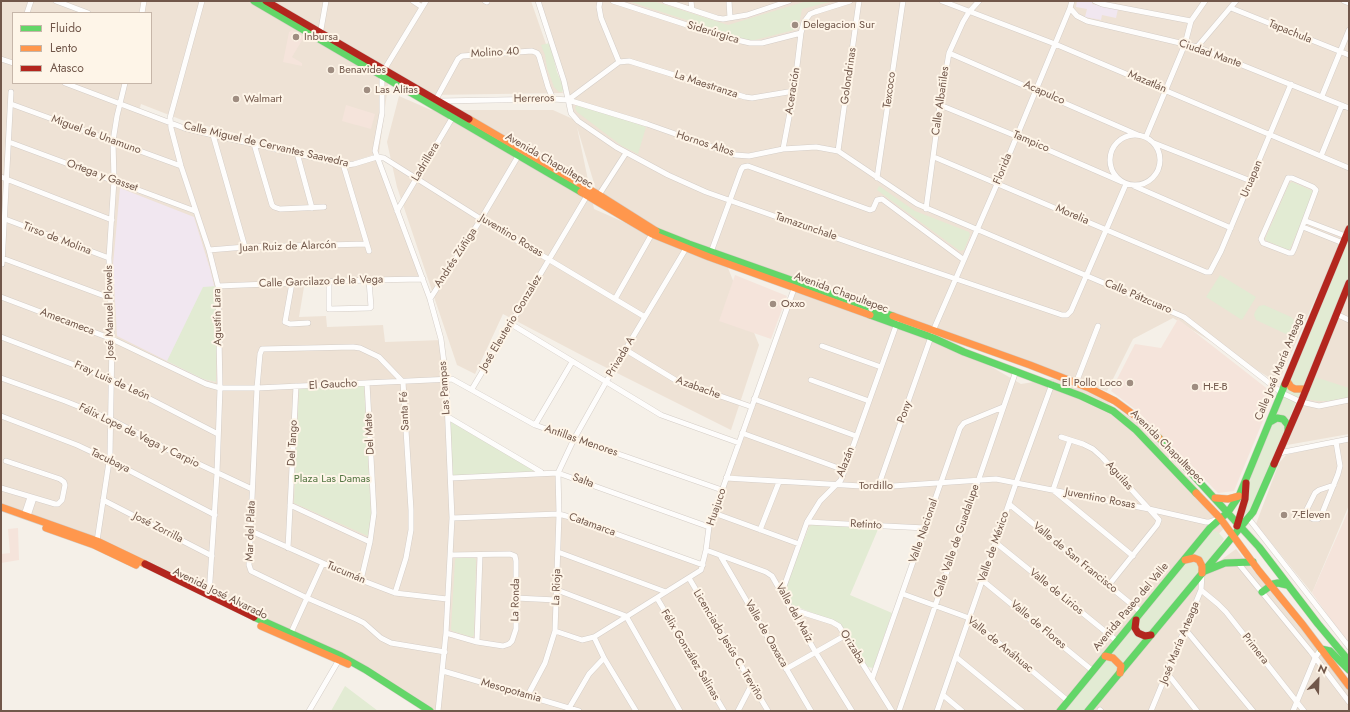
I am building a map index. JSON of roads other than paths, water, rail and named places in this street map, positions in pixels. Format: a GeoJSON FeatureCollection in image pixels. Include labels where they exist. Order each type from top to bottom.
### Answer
{"type":"FeatureCollection","features":[{"type":"Feature","properties":{"kind":"main road","name":"Avenida Chapultepec"},"geometry":{"type":"LineString","coordinates":[[254,1],[280,17],[319,36],[383,73],[653,232],[710,255],[932,334],[1079,384],[1120,404],[1159,438],[1228,512],[1259,547],[1287,585],[1349,661]]}},
{"type":"Feature","properties":{"kind":"main road"},"geometry":{"type":"LineString","coordinates":[[266,1],[301,21],[319,36]]}},
{"type":"Feature","properties":{"kind":"main road"},"geometry":{"type":"LineString","coordinates":[[280,17],[295,22],[301,21]]}},
{"type":"Feature","properties":{"kind":"main road","name":"Calle José María Arteaga"},"geometry":{"type":"LineString","coordinates":[[1228,512],[1239,496],[1246,480],[1349,229]]}},
{"type":"Feature","properties":{"kind":"main road"},"geometry":{"type":"LineString","coordinates":[[1239,525],[1249,519],[1257,504],[1306,390],[1349,283]]}},
{"type":"Feature","properties":{"kind":"main road","name":"Avenida Chapultepec"},"geometry":{"type":"LineString","coordinates":[[932,334],[964,352],[1052,384],[1113,411],[1136,430],[1220,518],[1349,686]]}},
{"type":"Feature","properties":{"kind":"main road"},"geometry":{"type":"LineString","coordinates":[[1287,381],[1291,388],[1295,390],[1306,390]]}},
{"type":"Feature","properties":{"kind":"main road"},"geometry":{"type":"LineString","coordinates":[[1052,384],[1069,387],[1079,384],[1081,396]]}},
{"type":"Feature","properties":{"kind":"main road"},"geometry":{"type":"LineString","coordinates":[[1270,422],[1277,418],[1283,419],[1288,425],[1288,430]]}},
{"type":"Feature","properties":{"kind":"main road"},"geometry":{"type":"LineString","coordinates":[[1136,430],[1141,430],[1155,439],[1159,438]]}},
{"type":"Feature","properties":{"kind":"main road"},"geometry":{"type":"LineString","coordinates":[[1088,711],[1234,535],[1239,525],[1245,499],[1246,480]]}},
{"type":"Feature","properties":{"kind":"main road"},"geometry":{"type":"LineString","coordinates":[[1215,498],[1228,499],[1239,496]]}},
{"type":"Feature","properties":{"kind":"main road","name":"Avenida José Alvarado"},"geometry":{"type":"LineString","coordinates":[[1,507],[97,540],[208,598]]}},
{"type":"Feature","properties":{"kind":"main road","name":"Avenida José Alvarado"},"geometry":{"type":"LineString","coordinates":[[1,512],[103,548],[289,636],[340,658],[423,711]]}},
{"type":"Feature","properties":{"kind":"main road","name":"Avenida Paseo del Valle"},"geometry":{"type":"LineString","coordinates":[[1060,711],[1220,518],[1228,512]]}},
{"type":"Feature","properties":{"kind":"main road"},"geometry":{"type":"LineString","coordinates":[[1185,560],[1194,558],[1199,560],[1202,566],[1202,572]]}},
{"type":"Feature","properties":{"kind":"main road"},"geometry":{"type":"LineString","coordinates":[[1202,572],[1219,565],[1253,562]]}},
{"type":"Feature","properties":{"kind":"main road"},"geometry":{"type":"LineString","coordinates":[[1262,592],[1271,584],[1278,583],[1287,585]]}},
{"type":"Feature","properties":{"kind":"main road"},"geometry":{"type":"LineString","coordinates":[[1139,615],[1135,625],[1136,630],[1142,635],[1151,635]]}},
{"type":"Feature","properties":{"kind":"main road"},"geometry":{"type":"LineString","coordinates":[[1321,649],[1330,651],[1349,670]]}},
{"type":"Feature","properties":{"kind":"main road"},"geometry":{"type":"LineString","coordinates":[[1105,656],[1113,658],[1121,666],[1120,673]]}},
{"type":"Feature","properties":{"kind":"main road"},"geometry":{"type":"LineString","coordinates":[[340,658],[366,670],[430,711]]}},
{"type":"Feature","properties":{"kind":"street"},"geometry":{"type":"LineString","coordinates":[[27,12],[31,1]]}},
{"type":"Feature","properties":{"kind":"street"},"geometry":{"type":"LineString","coordinates":[[56,1],[85,12]]}},
{"type":"Feature","properties":{"kind":"street"},"geometry":{"type":"LineString","coordinates":[[142,12],[144,1]]}},
{"type":"Feature","properties":{"kind":"street","name":"Agustín Lara"},"geometry":{"type":"LineString","coordinates":[[202,1],[171,113],[170,123],[181,166],[209,250],[218,286],[220,388],[215,515],[208,598]]}},
{"type":"Feature","properties":{"kind":"street"},"geometry":{"type":"LineString","coordinates":[[319,36],[326,1]]}},
{"type":"Feature","properties":{"kind":"street"},"geometry":{"type":"LineString","coordinates":[[412,1],[422,7]]}},
{"type":"Feature","properties":{"kind":"street"},"geometry":{"type":"LineString","coordinates":[[383,73],[426,1]]}},
{"type":"Feature","properties":{"kind":"street"},"geometry":{"type":"LineString","coordinates":[[538,1],[564,81],[568,100]]}},
{"type":"Feature","properties":{"kind":"street"},"geometry":{"type":"LineString","coordinates":[[600,1],[599,7],[601,18],[619,62]]}},
{"type":"Feature","properties":{"kind":"street","name":"Siderúrgica"},"geometry":{"type":"LineString","coordinates":[[613,1],[724,37],[750,43],[762,43],[801,33]]}},
{"type":"Feature","properties":{"kind":"street","name":"Siderúrgica"},"geometry":{"type":"LineString","coordinates":[[665,1],[716,18],[730,18],[747,15],[773,4],[789,1]]}},
{"type":"Feature","properties":{"kind":"street"},"geometry":{"type":"LineString","coordinates":[[691,1],[692,10]]}},
{"type":"Feature","properties":{"kind":"street"},"geometry":{"type":"LineString","coordinates":[[729,1],[730,18]]}},
{"type":"Feature","properties":{"kind":"street"},"geometry":{"type":"LineString","coordinates":[[801,33],[804,22],[810,14],[850,1]]}},
{"type":"Feature","properties":{"kind":"street","name":"Golondrinas"},"geometry":{"type":"LineString","coordinates":[[838,151],[859,1]]}},
{"type":"Feature","properties":{"kind":"street","name":"Texcoco"},"geometry":{"type":"LineString","coordinates":[[877,178],[903,1]]}},
{"type":"Feature","properties":{"kind":"street","name":"Mazatlán"},"geometry":{"type":"LineString","coordinates":[[942,1],[1056,44],[1349,168]]}},
{"type":"Feature","properties":{"kind":"street","name":"Calle Albañiles"},"geometry":{"type":"LineString","coordinates":[[926,208],[940,105],[949,53],[957,32],[969,12],[979,1]]}},
{"type":"Feature","properties":{"kind":"street","name":"Florida"},"geometry":{"type":"LineString","coordinates":[[932,334],[1056,44],[1072,1]]}},
{"type":"Feature","properties":{"kind":"street"},"geometry":{"type":"LineString","coordinates":[[1095,1],[1102,4],[1191,21]]}},
{"type":"Feature","properties":{"kind":"street"},"geometry":{"type":"LineString","coordinates":[[1146,137],[1185,44],[1191,21],[1205,1]]}},
{"type":"Feature","properties":{"kind":"street"},"geometry":{"type":"LineString","coordinates":[[1197,47],[1236,1]]}},
{"type":"Feature","properties":{"kind":"street"},"geometry":{"type":"LineString","coordinates":[[1344,1],[1349,3]]}},
{"type":"Feature","properties":{"kind":"street","name":"Ciudad Mante"},"geometry":{"type":"LineString","coordinates":[[1070,8],[1077,16],[1087,21],[1197,47],[1349,108]]}},
{"type":"Feature","properties":{"kind":"street","name":"Tapachula"},"geometry":{"type":"LineString","coordinates":[[1231,8],[1349,55]]}},
{"type":"Feature","properties":{"kind":"street"},"geometry":{"type":"LineString","coordinates":[[1322,96],[1349,30]]}},
{"type":"Feature","properties":{"kind":"street","name":"Aceración"},"geometry":{"type":"LineString","coordinates":[[783,150],[794,91],[801,33]]}},
{"type":"Feature","properties":{"kind":"street","name":"Molino 40"},"geometry":{"type":"LineString","coordinates":[[434,103],[458,60],[465,54],[532,51],[538,53],[548,87],[554,99]]}},
{"type":"Feature","properties":{"kind":"street","name":"Acapulco"},"geometry":{"type":"LineString","coordinates":[[949,53],[1138,135]]}},
{"type":"Feature","properties":{"kind":"street"},"geometry":{"type":"LineString","coordinates":[[1,59],[12,63]]}},
{"type":"Feature","properties":{"kind":"street","name":"La Maestranza"},"geometry":{"type":"LineString","coordinates":[[619,62],[629,61],[638,63],[744,97],[752,98],[794,91]]}},
{"type":"Feature","properties":{"kind":"street","name":"Herreros"},"geometry":{"type":"LineString","coordinates":[[434,103],[554,99],[568,100],[619,62]]}},
{"type":"Feature","properties":{"kind":"street","name":"Las Pampas"},"geometry":{"type":"LineString","coordinates":[[383,73],[382,113],[376,148],[377,157],[430,299],[441,338],[446,378],[452,518],[445,652],[440,711]]}},
{"type":"Feature","properties":{"kind":"street","name":"Calle Miguel de Cervantes Saavedra"},"geometry":{"type":"LineString","coordinates":[[68,84],[170,123],[213,135],[343,164],[354,164],[377,157]]}},
{"type":"Feature","properties":{"kind":"street","name":"José Manuel Plowels"},"geometry":{"type":"LineString","coordinates":[[97,540],[109,460],[112,339],[109,258],[114,180],[113,141],[124,84]]}},
{"type":"Feature","properties":{"kind":"street","name":"Uruapan"},"geometry":{"type":"LineString","coordinates":[[1210,272],[1231,228],[1291,84]]}},
{"type":"Feature","properties":{"kind":"street"},"geometry":{"type":"LineString","coordinates":[[2,264],[11,92]]}},
{"type":"Feature","properties":{"kind":"street","name":"Hornos Altos"},"geometry":{"type":"LineString","coordinates":[[568,100],[647,124],[735,155],[749,156],[783,150],[816,147],[838,151],[917,204],[977,230]]}},
{"type":"Feature","properties":{"kind":"street","name":"Tamazunchale"},"geometry":{"type":"LineString","coordinates":[[568,100],[571,113],[578,121],[626,153],[668,175],[729,200],[1062,315],[1068,315],[1071,311],[1087,275]]}},
{"type":"Feature","properties":{"kind":"street","name":"Miguel de Unamuno"},"geometry":{"type":"LineString","coordinates":[[11,104],[181,166]]}},
{"type":"Feature","properties":{"kind":"street","name":"Tampico"},"geometry":{"type":"LineString","coordinates":[[940,105],[1124,183]]}},
{"type":"Feature","properties":{"kind":"street"},"geometry":{"type":"LineString","coordinates":[[1321,156],[1342,105]]}},
{"type":"Feature","properties":{"kind":"street","name":"Ladrillera"},"geometry":{"type":"LineString","coordinates":[[396,211],[454,115]]}},
{"type":"Feature","properties":{"kind":"street"},"geometry":{"type":"LineString","coordinates":[[213,135],[245,247]]}},
{"type":"Feature","properties":{"kind":"street"},"geometry":{"type":"LineString","coordinates":[[1231,228],[1124,183],[1112,172],[1110,165],[1111,152],[1119,140],[1132,135],[1138,135],[1251,180]]}},
{"type":"Feature","properties":{"kind":"street","name":"Ortega y Gasset"},"geometry":{"type":"LineString","coordinates":[[9,142],[195,211]]}},
{"type":"Feature","properties":{"kind":"street"},"geometry":{"type":"LineString","coordinates":[[1133,186],[1148,182],[1154,178],[1159,171],[1161,156],[1158,148],[1153,142]]}},
{"type":"Feature","properties":{"kind":"street"},"geometry":{"type":"LineString","coordinates":[[254,144],[272,205],[274,207],[280,209],[324,207]]}},
{"type":"Feature","properties":{"kind":"street"},"geometry":{"type":"LineString","coordinates":[[296,153],[312,208]]}},
{"type":"Feature","properties":{"kind":"street","name":"Andrés Zúñiga"},"geometry":{"type":"LineString","coordinates":[[430,299],[481,219],[520,153]]}},
{"type":"Feature","properties":{"kind":"street"},"geometry":{"type":"LineString","coordinates":[[597,198],[626,153]]}},
{"type":"Feature","properties":{"kind":"street","name":"Juventino Rosas"},"geometry":{"type":"LineString","coordinates":[[377,157],[388,160],[481,219],[645,317]]}},
{"type":"Feature","properties":{"kind":"street","name":"Morelia"},"geometry":{"type":"LineString","coordinates":[[934,157],[1206,272],[1210,272]]}},
{"type":"Feature","properties":{"kind":"street"},"geometry":{"type":"LineString","coordinates":[[343,164],[369,251]]}},
{"type":"Feature","properties":{"kind":"street","name":"Hornos Altos"},"geometry":{"type":"LineString","coordinates":[[729,200],[741,170],[745,167],[751,167],[870,210],[873,209],[878,200],[882,199],[964,260]]}},
{"type":"Feature","properties":{"kind":"street"},"geometry":{"type":"LineString","coordinates":[[1,178],[112,220]]}},
{"type":"Feature","properties":{"kind":"street"},"geometry":{"type":"LineString","coordinates":[[1288,178],[1292,178],[1313,187],[1316,190],[1306,221],[1292,253],[1285,252],[1262,242],[1288,178]]}},
{"type":"Feature","properties":{"kind":"street"},"geometry":{"type":"LineString","coordinates":[[1087,275],[1124,183]]}},
{"type":"Feature","properties":{"kind":"street","name":"José Eleuterio Gonzalez"},"geometry":{"type":"LineString","coordinates":[[472,389],[589,193]]}},
{"type":"Feature","properties":{"kind":"street"},"geometry":{"type":"LineString","coordinates":[[710,255],[729,200]]}},
{"type":"Feature","properties":{"kind":"street","name":"Tirso de Molina"},"geometry":{"type":"LineString","coordinates":[[5,219],[109,258]]}},
{"type":"Feature","properties":{"kind":"street"},"geometry":{"type":"LineString","coordinates":[[1306,221],[1346,239]]}},
{"type":"Feature","properties":{"kind":"street"},"geometry":{"type":"LineString","coordinates":[[1303,227],[1346,239]]}},
{"type":"Feature","properties":{"kind":"street","name":"Calle Pátzcuaro"},"geometry":{"type":"LineString","coordinates":[[977,230],[1184,317],[1282,393],[1301,402],[1319,406],[1349,400]]}},
{"type":"Feature","properties":{"kind":"street"},"geometry":{"type":"LineString","coordinates":[[615,299],[653,232]]}},
{"type":"Feature","properties":{"kind":"street","name":"Juan Ruiz de Alarcón"},"geometry":{"type":"LineString","coordinates":[[209,250],[245,247],[367,244]]}},
{"type":"Feature","properties":{"kind":"street","name":"Privada A"},"geometry":{"type":"LineString","coordinates":[[558,473],[574,439],[606,382],[687,246]]}},
{"type":"Feature","properties":{"kind":"street"},"geometry":{"type":"LineString","coordinates":[[2,258],[110,298]]}},
{"type":"Feature","properties":{"kind":"street","name":"Calle Garcilazo de la Vega"},"geometry":{"type":"LineString","coordinates":[[218,286],[423,279]]}},
{"type":"Feature","properties":{"kind":"street"},"geometry":{"type":"LineString","coordinates":[[328,282],[329,309],[370,308],[369,280]]}},
{"type":"Feature","properties":{"kind":"street"},"geometry":{"type":"LineString","coordinates":[[292,283],[286,322],[290,324],[308,323]]}},
{"type":"Feature","properties":{"kind":"street","name":"Huajuco"},"geometry":{"type":"LineString","coordinates":[[703,566],[709,527],[795,285]]}},
{"type":"Feature","properties":{"kind":"street","name":"Amecameca"},"geometry":{"type":"LineString","coordinates":[[1,297],[112,339],[202,382],[220,388]]}},
{"type":"Feature","properties":{"kind":"street"},"geometry":{"type":"LineString","coordinates":[[1336,314],[1349,320]]}},
{"type":"Feature","properties":{"kind":"street","name":"Alazán"},"geometry":{"type":"LineString","coordinates":[[782,592],[807,522],[820,501],[840,480],[897,321]]}},
{"type":"Feature","properties":{"kind":"street"},"geometry":{"type":"LineString","coordinates":[[511,324],[661,416],[739,443]]}},
{"type":"Feature","properties":{"kind":"street"},"geometry":{"type":"LineString","coordinates":[[1079,384],[1098,326]]}},
{"type":"Feature","properties":{"kind":"street","name":"Pony"},"geometry":{"type":"LineString","coordinates":[[878,487],[932,334]]}},
{"type":"Feature","properties":{"kind":"street","name":"Fray Luis de León"},"geometry":{"type":"LineString","coordinates":[[1,337],[57,357],[111,379],[218,434]]}},
{"type":"Feature","properties":{"kind":"street"},"geometry":{"type":"LineString","coordinates":[[822,346],[881,366]]}},
{"type":"Feature","properties":{"kind":"street","name":"Santa Fé"},"geometry":{"type":"LineString","coordinates":[[262,349],[360,348],[379,357],[403,382],[411,530],[406,558],[395,593]]}},
{"type":"Feature","properties":{"kind":"street","name":"Mar del Plata"},"geometry":{"type":"LineString","coordinates":[[262,349],[260,354],[257,388],[250,531],[249,565],[251,571],[364,623],[381,638],[390,643],[445,652]]}},
{"type":"Feature","properties":{"kind":"street","name":"Azabache"},"geometry":{"type":"LineString","coordinates":[[626,350],[677,381],[752,407]]}},
{"type":"Feature","properties":{"kind":"street"},"geometry":{"type":"LineString","coordinates":[[534,425],[572,362]]}},
{"type":"Feature","properties":{"kind":"street","name":"Calle Valle de Guadalupe"},"geometry":{"type":"LineString","coordinates":[[899,711],[1016,371]]}},
{"type":"Feature","properties":{"kind":"street","name":"Félix Lope de Vega y Carpio"},"geometry":{"type":"LineString","coordinates":[[1,378],[65,401],[110,420],[252,490]]}},
{"type":"Feature","properties":{"kind":"street","name":"El Gaucho"},"geometry":{"type":"LineString","coordinates":[[220,388],[257,388],[403,382],[446,378]]}},
{"type":"Feature","properties":{"kind":"street","name":"Antillas Menores"},"geometry":{"type":"LineString","coordinates":[[446,378],[455,380],[472,389],[534,425],[722,490]]}},
{"type":"Feature","properties":{"kind":"street"},"geometry":{"type":"LineString","coordinates":[[811,380],[869,401]]}},
{"type":"Feature","properties":{"kind":"street","name":"Del Mate"},"geometry":{"type":"LineString","coordinates":[[361,580],[370,542],[374,513],[367,383]]}},
{"type":"Feature","properties":{"kind":"street","name":"Valle de México"},"geometry":{"type":"LineString","coordinates":[[938,711],[995,542],[1052,384]]}},
{"type":"Feature","properties":{"kind":"street","name":"Del Tango"},"geometry":{"type":"LineString","coordinates":[[288,548],[296,386]]}},
{"type":"Feature","properties":{"kind":"street"},"geometry":{"type":"LineString","coordinates":[[754,399],[856,436]]}},
{"type":"Feature","properties":{"kind":"street","name":"Valle Nacional"},"geometry":{"type":"LineString","coordinates":[[872,679],[903,594],[959,430],[962,425],[1003,407]]}},
{"type":"Feature","properties":{"kind":"street","name":"Tacubaya"},"geometry":{"type":"LineString","coordinates":[[1,416],[109,460],[215,515]]}},
{"type":"Feature","properties":{"kind":"street"},"geometry":{"type":"LineString","coordinates":[[448,416],[542,473]]}},
{"type":"Feature","properties":{"kind":"street"},"geometry":{"type":"LineString","coordinates":[[742,433],[844,470]]}},
{"type":"Feature","properties":{"kind":"street","name":"Aguilas"},"geometry":{"type":"LineString","coordinates":[[1062,437],[1093,449],[1102,456],[1158,518],[1159,522],[1133,556]]}},
{"type":"Feature","properties":{"kind":"street"},"geometry":{"type":"LineString","coordinates":[[1279,452],[1349,439]]}},
{"type":"Feature","properties":{"kind":"street"},"geometry":{"type":"LineString","coordinates":[[1070,440],[1053,490],[1133,556],[1108,586]]}},
{"type":"Feature","properties":{"kind":"street"},"geometry":{"type":"LineString","coordinates":[[1334,485],[1319,490],[1315,493],[1306,511],[1307,515],[1313,519],[1318,519],[1321,516],[1334,485],[1340,466],[1336,442]]}},
{"type":"Feature","properties":{"kind":"street"},"geometry":{"type":"LineString","coordinates":[[1,488],[32,498],[58,504],[62,500],[64,482],[60,479],[6,461]]}},
{"type":"Feature","properties":{"kind":"street","name":"Salta"},"geometry":{"type":"LineString","coordinates":[[451,478],[558,473],[709,527]]}},
{"type":"Feature","properties":{"kind":"street","name":"La Rioja"},"geometry":{"type":"LineString","coordinates":[[528,695],[545,663],[555,631],[559,514],[558,473]]}},
{"type":"Feature","properties":{"kind":"street","name":"Tordillo"},"geometry":{"type":"LineString","coordinates":[[726,478],[878,487],[940,484],[978,480]]}},
{"type":"Feature","properties":{"kind":"street","name":"Juventino Rosas"},"geometry":{"type":"LineString","coordinates":[[978,480],[996,479],[1150,509],[1206,522],[1220,518]]}},
{"type":"Feature","properties":{"kind":"street"},"geometry":{"type":"LineString","coordinates":[[760,530],[779,482]]}},
{"type":"Feature","properties":{"kind":"street"},"geometry":{"type":"LineString","coordinates":[[26,515],[32,498]]}},
{"type":"Feature","properties":{"kind":"street","name":"José Zorrilla"},"geometry":{"type":"LineString","coordinates":[[103,500],[212,556]]}},
{"type":"Feature","properties":{"kind":"street","name":"Valle de San Francisco"},"geometry":{"type":"LineString","coordinates":[[1009,504],[1108,586],[1139,615]]}},
{"type":"Feature","properties":{"kind":"street"},"geometry":{"type":"LineString","coordinates":[[290,505],[370,542]]}},
{"type":"Feature","properties":{"kind":"street"},"geometry":{"type":"LineString","coordinates":[[714,513],[799,544]]}},
{"type":"Feature","properties":{"kind":"street","name":"Catamarca"},"geometry":{"type":"LineString","coordinates":[[452,518],[559,514],[703,566]]}},
{"type":"Feature","properties":{"kind":"street"},"geometry":{"type":"LineString","coordinates":[[1249,519],[1349,647]]}},
{"type":"Feature","properties":{"kind":"street","name":"Retinto"},"geometry":{"type":"LineString","coordinates":[[807,522],[925,528]]}},
{"type":"Feature","properties":{"kind":"street","name":"Tucumán"},"geometry":{"type":"LineString","coordinates":[[250,531],[361,580],[395,593],[447,599]]}},
{"type":"Feature","properties":{"kind":"street","name":"Valle de Lirios"},"geometry":{"type":"LineString","coordinates":[[995,542],[1117,641]]}},
{"type":"Feature","properties":{"kind":"street","name":"Valle del Maíz"},"geometry":{"type":"LineString","coordinates":[[706,550],[768,573],[774,578],[816,653],[852,711]]}},
{"type":"Feature","properties":{"kind":"street","name":"Félix González Salinas"},"geometry":{"type":"LineString","coordinates":[[558,552],[666,592]]}},
{"type":"Feature","properties":{"kind":"street","name":"La Ronda"},"geometry":{"type":"LineString","coordinates":[[446,633],[477,642],[503,646],[510,644],[516,629],[515,556],[510,554],[450,555]]}},
{"type":"Feature","properties":{"kind":"street"},"geometry":{"type":"LineString","coordinates":[[477,642],[480,555]]}},
{"type":"Feature","properties":{"kind":"street","name":"Valle de Oaxaca"},"geometry":{"type":"LineString","coordinates":[[722,557],[811,711]]}},
{"type":"Feature","properties":{"kind":"street"},"geometry":{"type":"LineString","coordinates":[[289,636],[323,563]]}},
{"type":"Feature","properties":{"kind":"street"},"geometry":{"type":"LineString","coordinates":[[1238,563],[1349,702]]}},
{"type":"Feature","properties":{"kind":"street"},"geometry":{"type":"LineString","coordinates":[[555,631],[582,640],[594,637],[699,572],[703,566]]}},
{"type":"Feature","properties":{"kind":"street","name":"José María Arteaga"},"geometry":{"type":"LineString","coordinates":[[1151,711],[1201,590],[1202,572]]}},
{"type":"Feature","properties":{"kind":"street","name":"Licenciado Jesús C. Treviño"},"geometry":{"type":"LineString","coordinates":[[689,578],[768,711]]}},
{"type":"Feature","properties":{"kind":"street","name":"Valle de Flores"},"geometry":{"type":"LineString","coordinates":[[982,580],[1093,671]]}},
{"type":"Feature","properties":{"kind":"street"},"geometry":{"type":"LineString","coordinates":[[1296,595],[1304,589]]}},
{"type":"Feature","properties":{"kind":"street"},"geometry":{"type":"LineString","coordinates":[[557,590],[626,616],[680,711]]}},
{"type":"Feature","properties":{"kind":"street","name":"Primera"},"geometry":{"type":"LineString","coordinates":[[1201,590],[1226,612],[1304,711]]}},
{"type":"Feature","properties":{"kind":"street","name":"Valle de Anáhuac"},"geometry":{"type":"LineString","coordinates":[[903,594],[969,618],[1068,701]]}},
{"type":"Feature","properties":{"kind":"street"},"geometry":{"type":"LineString","coordinates":[[516,598],[556,600]]}},
{"type":"Feature","properties":{"kind":"street","name":"Félix González Salinas"},"geometry":{"type":"LineString","coordinates":[[657,598],[724,711]]}},
{"type":"Feature","properties":{"kind":"street","name":"Orizaba"},"geometry":{"type":"LineString","coordinates":[[792,608],[836,624],[846,635],[892,711]]}},
{"type":"Feature","properties":{"kind":"street"},"geometry":{"type":"LineString","coordinates":[[1185,629],[1253,711]]}},
{"type":"Feature","properties":{"kind":"street"},"geometry":{"type":"LineString","coordinates":[[786,669],[846,635]]}},
{"type":"Feature","properties":{"kind":"street"},"geometry":{"type":"LineString","coordinates":[[594,637],[604,658],[636,711]]}},
{"type":"Feature","properties":{"kind":"street"},"geometry":{"type":"LineString","coordinates":[[1293,711],[1315,658],[1321,649]]}},
{"type":"Feature","properties":{"kind":"street"},"geometry":{"type":"LineString","coordinates":[[956,657],[1022,711]]}},
{"type":"Feature","properties":{"kind":"street"},"geometry":{"type":"LineString","coordinates":[[309,711],[340,658]]}},
{"type":"Feature","properties":{"kind":"street"},"geometry":{"type":"LineString","coordinates":[[568,710],[589,674],[604,658]]}},
{"type":"Feature","properties":{"kind":"street","name":"Mesopotamia"},"geometry":{"type":"LineString","coordinates":[[443,671],[528,695],[568,710],[579,711]]}},
{"type":"Feature","properties":{"kind":"street"},"geometry":{"type":"LineString","coordinates":[[1167,672],[1197,711]]}},
{"type":"Feature","properties":{"kind":"street"},"geometry":{"type":"LineString","coordinates":[[738,711],[752,684]]}},
{"type":"Feature","properties":{"kind":"street"},"geometry":{"type":"LineString","coordinates":[[943,695],[962,711]]}},
{"type":"Feature","properties":{"kind":"place","name":"Delegacion Sur"},"geometry":{"type":"Point","coordinates":[795,25]}},
{"type":"Feature","properties":{"kind":"place","name":"Inbursa"},"geometry":{"type":"Point","coordinates":[296,37]}},
{"type":"Feature","properties":{"kind":"place","name":"Benavides"},"geometry":{"type":"Point","coordinates":[331,70]}},
{"type":"Feature","properties":{"kind":"place","name":"Las Alitas"},"geometry":{"type":"Point","coordinates":[367,90]}},
{"type":"Feature","properties":{"kind":"place","name":"Walmart"},"geometry":{"type":"Point","coordinates":[236,99]}},
{"type":"Feature","properties":{"kind":"place","name":"Oxxo"},"geometry":{"type":"Point","coordinates":[773,304]}},
{"type":"Feature","properties":{"kind":"place","name":"El Pollo Loco"},"geometry":{"type":"Point","coordinates":[1130,383]}},
{"type":"Feature","properties":{"kind":"place","name":"H-E-B"},"geometry":{"type":"Point","coordinates":[1195,387]}},
{"type":"Feature","properties":{"kind":"place","name":"7-Eleven"},"geometry":{"type":"Point","coordinates":[1284,515]}},
{"type":"Feature","properties":{"kind":"park label","name":"Plaza Las Damas"},"geometry":{"type":"Point","coordinates":[332,479]}}]}
